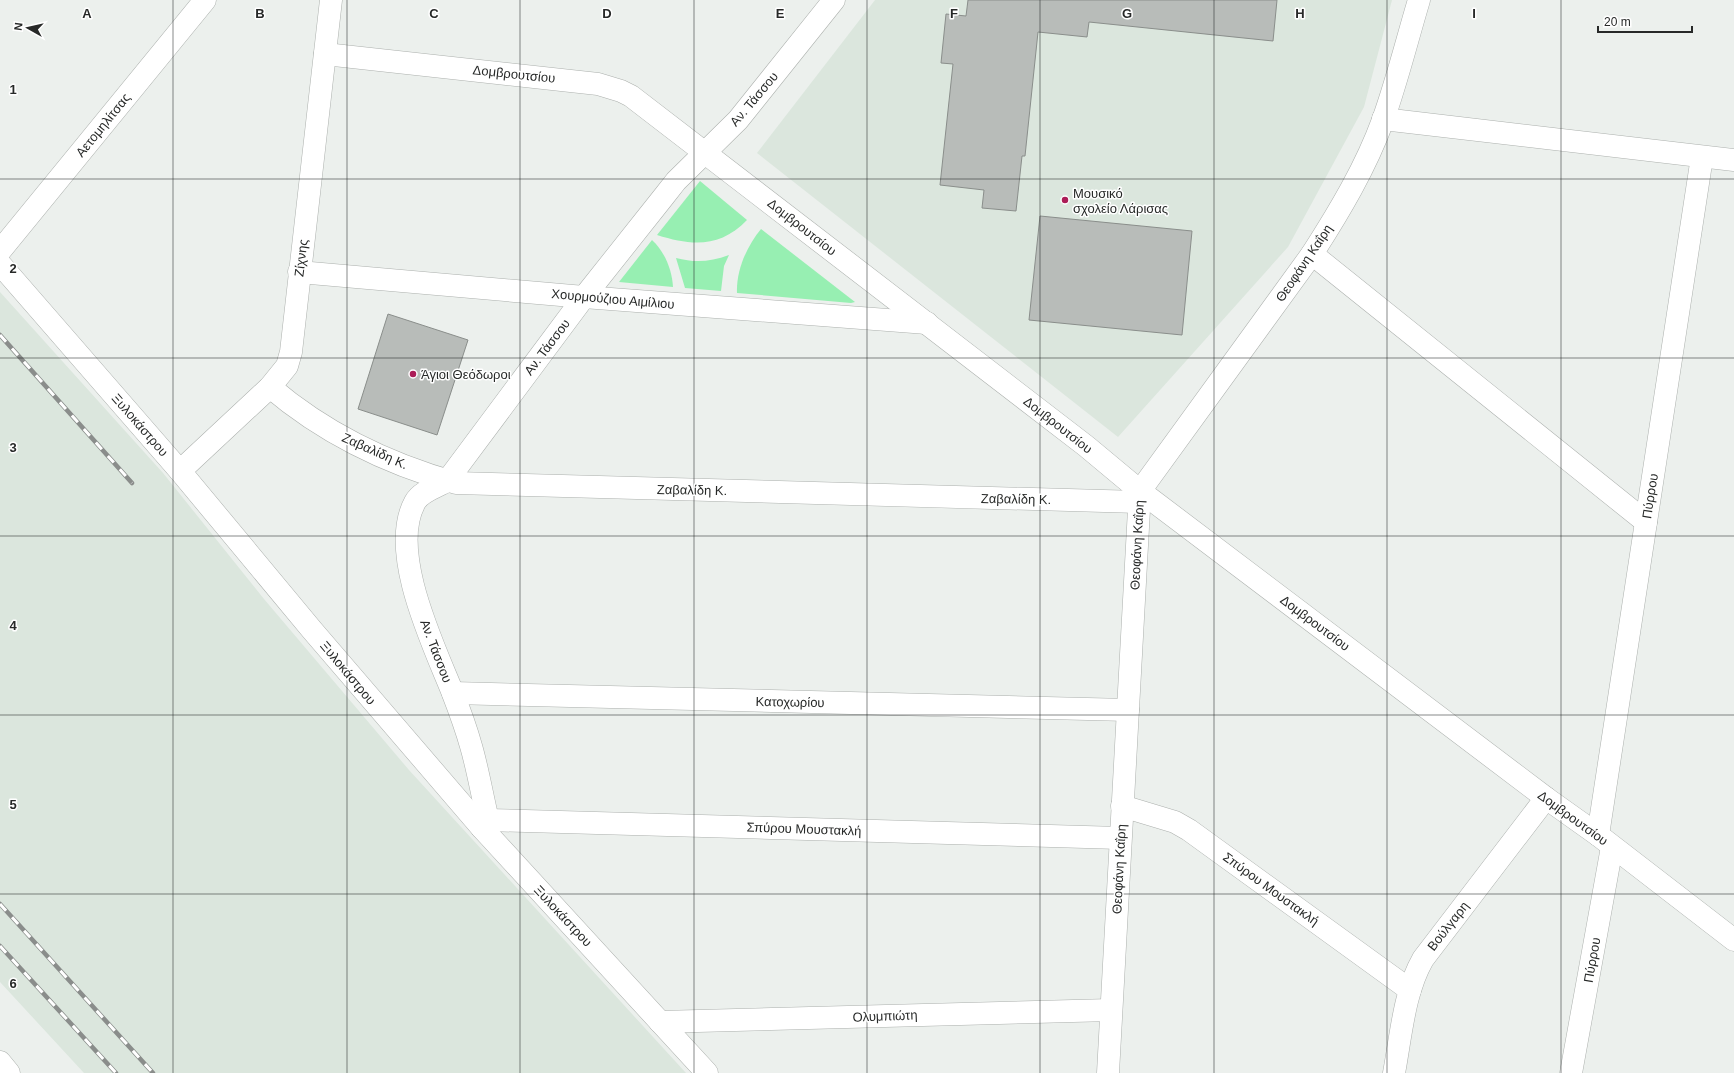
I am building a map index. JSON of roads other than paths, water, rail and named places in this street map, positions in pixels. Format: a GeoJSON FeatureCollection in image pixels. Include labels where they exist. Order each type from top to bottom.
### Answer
{"type":"FeatureCollection","features":[{"type":"Feature","properties":{"kind":"street","name":"Αετομηλίτσας"},"geometry":{"type":"LineString","coordinates":[[0,251],[205,0]]}},
{"type":"Feature","properties":{"kind":"street","name":"Ζίχνης"},"geometry":{"type":"LineString","coordinates":[[180,471],[270,387],[287,366],[291,352],[331,0]]}},
{"type":"Feature","properties":{"kind":"street","name":"Αν. Τάσσου"},"geometry":{"type":"LineString","coordinates":[[485,824],[471,746],[453,693],[432,644],[411,573],[407,542],[408,523],[416,500],[422,494],[447,481],[584,297],[664,195],[751,105],[834,0]]}},
{"type":"Feature","properties":{"kind":"street","name":"Θεοφάνη Καΐρη"},"geometry":{"type":"LineString","coordinates":[[1108,1073],[1140,496],[1312,254],[1348,193],[1383,119],[1419,0]]}},
{"type":"Feature","properties":{"kind":"street","name":"Δομβρουτσίου"},"geometry":{"type":"LineString","coordinates":[[325,54],[566,80],[610,87],[631,96],[1086,446],[1140,496],[1605,841],[1734,940]]}},
{"type":"Feature","properties":{"kind":"street"},"geometry":{"type":"LineString","coordinates":[[1383,119],[1734,160]]}},
{"type":"Feature","properties":{"kind":"street","name":"Πύρρου"},"geometry":{"type":"LineString","coordinates":[[1571,1073],[1605,841],[1646,522],[1702,157]]}},
{"type":"Feature","properties":{"kind":"street"},"geometry":{"type":"LineString","coordinates":[[1312,254],[1646,522]]}},
{"type":"Feature","properties":{"kind":"street","name":"Ξυλοκάστρου"},"geometry":{"type":"LineString","coordinates":[[0,264],[180,471],[328,649],[707,1073]]}},
{"type":"Feature","properties":{"kind":"street","name":"Χουρμούζιου Αιμίλιου"},"geometry":{"type":"LineString","coordinates":[[299,272],[584,297],[927,323]]}},
{"type":"Feature","properties":{"kind":"street","name":"Ζαβαλίδη Κ."},"geometry":{"type":"LineString","coordinates":[[270,387],[307,416],[349,441],[383,457],[447,481],[467,484],[1140,496]]}},
{"type":"Feature","properties":{"kind":"street","name":"Κατοχωρίου"},"geometry":{"type":"LineString","coordinates":[[453,693],[1128,710]]}},
{"type":"Feature","properties":{"kind":"street","name":"Βούλγαρη"},"geometry":{"type":"LineString","coordinates":[[1396,1073],[1410,990],[1418,968],[1423,959],[1546,798]]}},
{"type":"Feature","properties":{"kind":"street","name":"Σπύρου Μουστακλή"},"geometry":{"type":"LineString","coordinates":[[1122,806],[1175,822],[1190,830],[1410,990]]}},
{"type":"Feature","properties":{"kind":"street","name":"Σπύρου Μουστακλή"},"geometry":{"type":"LineString","coordinates":[[485,824],[1120,838]]}},
{"type":"Feature","properties":{"kind":"street","name":"Ολυμπιώτη"},"geometry":{"type":"LineString","coordinates":[[660,1022],[1111,1010]]}},
{"type":"Feature","properties":{"kind":"street"},"geometry":{"type":"LineString","coordinates":[[0,1062],[9,1073]]}},
{"type":"Feature","properties":{"kind":"railway"},"geometry":{"type":"LineString","coordinates":[[0,335],[132,483]]}},
{"type":"Feature","properties":{"kind":"railway"},"geometry":{"type":"LineString","coordinates":[[0,904],[153,1073]]}},
{"type":"Feature","properties":{"kind":"railway"},"geometry":{"type":"LineString","coordinates":[[0,946],[116,1073]]}},
{"type":"Feature","properties":{"kind":"place","name":"Μουσικό σχολείο Λάρισας"},"geometry":{"type":"Point","coordinates":[1065,200]}},
{"type":"Feature","properties":{"kind":"place","name":"Άγιοι Θεόδωροι"},"geometry":{"type":"Point","coordinates":[413,374]}}]}
